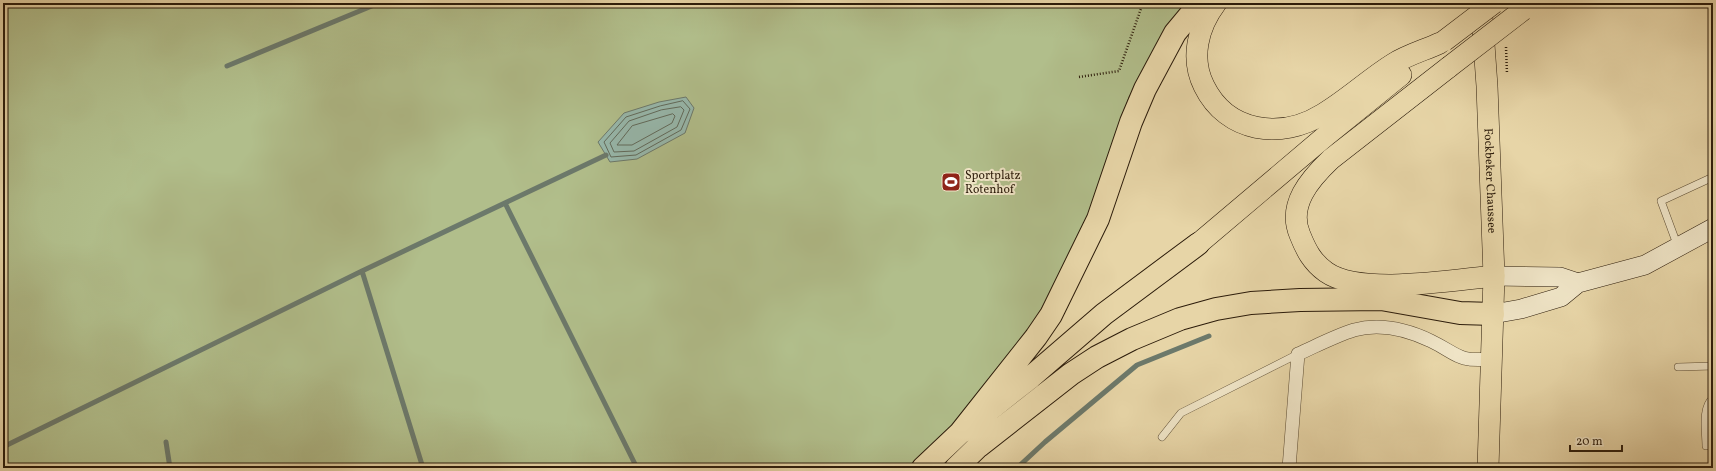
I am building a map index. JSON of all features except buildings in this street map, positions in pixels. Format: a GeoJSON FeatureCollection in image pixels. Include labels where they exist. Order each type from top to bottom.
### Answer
{"type":"FeatureCollection","features":[{"type":"Feature","properties":{"kind":"highway"},"geometry":{"type":"LineString","coordinates":[[960,433],[1032,343],[1051,315],[1098,219],[1131,122],[1148,82],[1175,33],[1200,3]]}},
{"type":"Feature","properties":{"kind":"highway"},"geometry":{"type":"LineString","coordinates":[[923,468],[960,433],[1031,377],[1104,314],[1198,244]]}},
{"type":"Feature","properties":{"kind":"highway"},"geometry":{"type":"LineString","coordinates":[[956,468],[1020,403],[1066,364],[1198,244]]}},
{"type":"Feature","properties":{"kind":"highway"},"geometry":{"type":"LineString","coordinates":[[979,446],[1071,374],[1097,357],[1132,339],[1180,319],[1216,309],[1251,303],[1293,300],[1381,299],[1460,312],[1493,314]]}},
{"type":"Feature","properties":{"kind":"main road"},"geometry":{"type":"LineString","coordinates":[[1216,3],[1201,31],[1196,49],[1197,68],[1209,98],[1219,109],[1246,126],[1264,129],[1286,128],[1304,123],[1323,114],[1393,63],[1442,42]]}},
{"type":"Feature","properties":{"kind":"main road","name":"Fockbeker Chaussee"},"geometry":{"type":"LineString","coordinates":[[1482,3],[1488,86],[1494,276],[1490,359],[1488,468]]}},
{"type":"Feature","properties":{"kind":"main road"},"geometry":{"type":"LineString","coordinates":[[1198,244],[1328,134],[1442,42],[1494,3]]}},
{"type":"Feature","properties":{"kind":"main road"},"geometry":{"type":"LineString","coordinates":[[1494,276],[1385,284],[1370,284],[1342,280],[1326,272],[1308,256],[1298,230],[1297,208],[1302,192],[1317,173],[1331,159],[1527,6]]}},
{"type":"Feature","properties":{"kind":"street"},"geometry":{"type":"LineString","coordinates":[[1493,314],[1521,309],[1561,297],[1578,283],[1645,265],[1713,228]]}},
{"type":"Feature","properties":{"kind":"street"},"geometry":{"type":"LineString","coordinates":[[1494,276],[1560,277],[1578,283]]}},
{"type":"Feature","properties":{"kind":"street"},"geometry":{"type":"LineString","coordinates":[[1289,468],[1298,354],[1355,330],[1389,328],[1412,333],[1433,342],[1456,356],[1472,360],[1490,359]]}},
{"type":"Feature","properties":{"kind":"lane"},"geometry":{"type":"LineString","coordinates":[[1678,247],[1661,200],[1713,177]]}},
{"type":"Feature","properties":{"kind":"lane"},"geometry":{"type":"LineString","coordinates":[[1162,437],[1181,413],[1298,354]]}},
{"type":"Feature","properties":{"kind":"lane"},"geometry":{"type":"LineString","coordinates":[[1678,367],[1713,366]]}},
{"type":"Feature","properties":{"kind":"lane"},"geometry":{"type":"LineString","coordinates":[[1706,446],[1706,409],[1708,402],[1713,398]]}},
{"type":"Feature","properties":{"kind":"path"},"geometry":{"type":"LineString","coordinates":[[1079,77],[1119,71],[1143,3]]}},
{"type":"Feature","properties":{"kind":"green space"},"geometry":{"type":"Polygon","coordinates":[[[3,3],[1193,3],[1171,31],[1129,97],[1080,242],[1025,337],[959,421],[907,468],[3,468],[3,3]]]}},
{"type":"Feature","properties":{"kind":"water"},"geometry":{"type":"Polygon","coordinates":[[[686,97],[694,108],[685,133],[637,159],[610,162],[598,142],[624,113],[659,102],[686,97]]]}},
{"type":"Feature","properties":{"kind":"waterway"},"geometry":{"type":"LineString","coordinates":[[227,66],[379,3]]}},
{"type":"Feature","properties":{"kind":"waterway"},"geometry":{"type":"LineString","coordinates":[[3,447],[362,271],[606,155]]}},
{"type":"Feature","properties":{"kind":"waterway"},"geometry":{"type":"LineString","coordinates":[[505,203],[637,468]]}},
{"type":"Feature","properties":{"kind":"waterway"},"geometry":{"type":"LineString","coordinates":[[362,271],[423,468]]}},
{"type":"Feature","properties":{"kind":"waterway"},"geometry":{"type":"LineString","coordinates":[[1017,468],[1045,442],[1137,365],[1209,336]]}},
{"type":"Feature","properties":{"kind":"waterway"},"geometry":{"type":"LineString","coordinates":[[166,442],[170,468]]}},
{"type":"Feature","properties":{"kind":"place","name":"Sportplatz Rotenhof"},"geometry":{"type":"Point","coordinates":[951,182]}}]}
